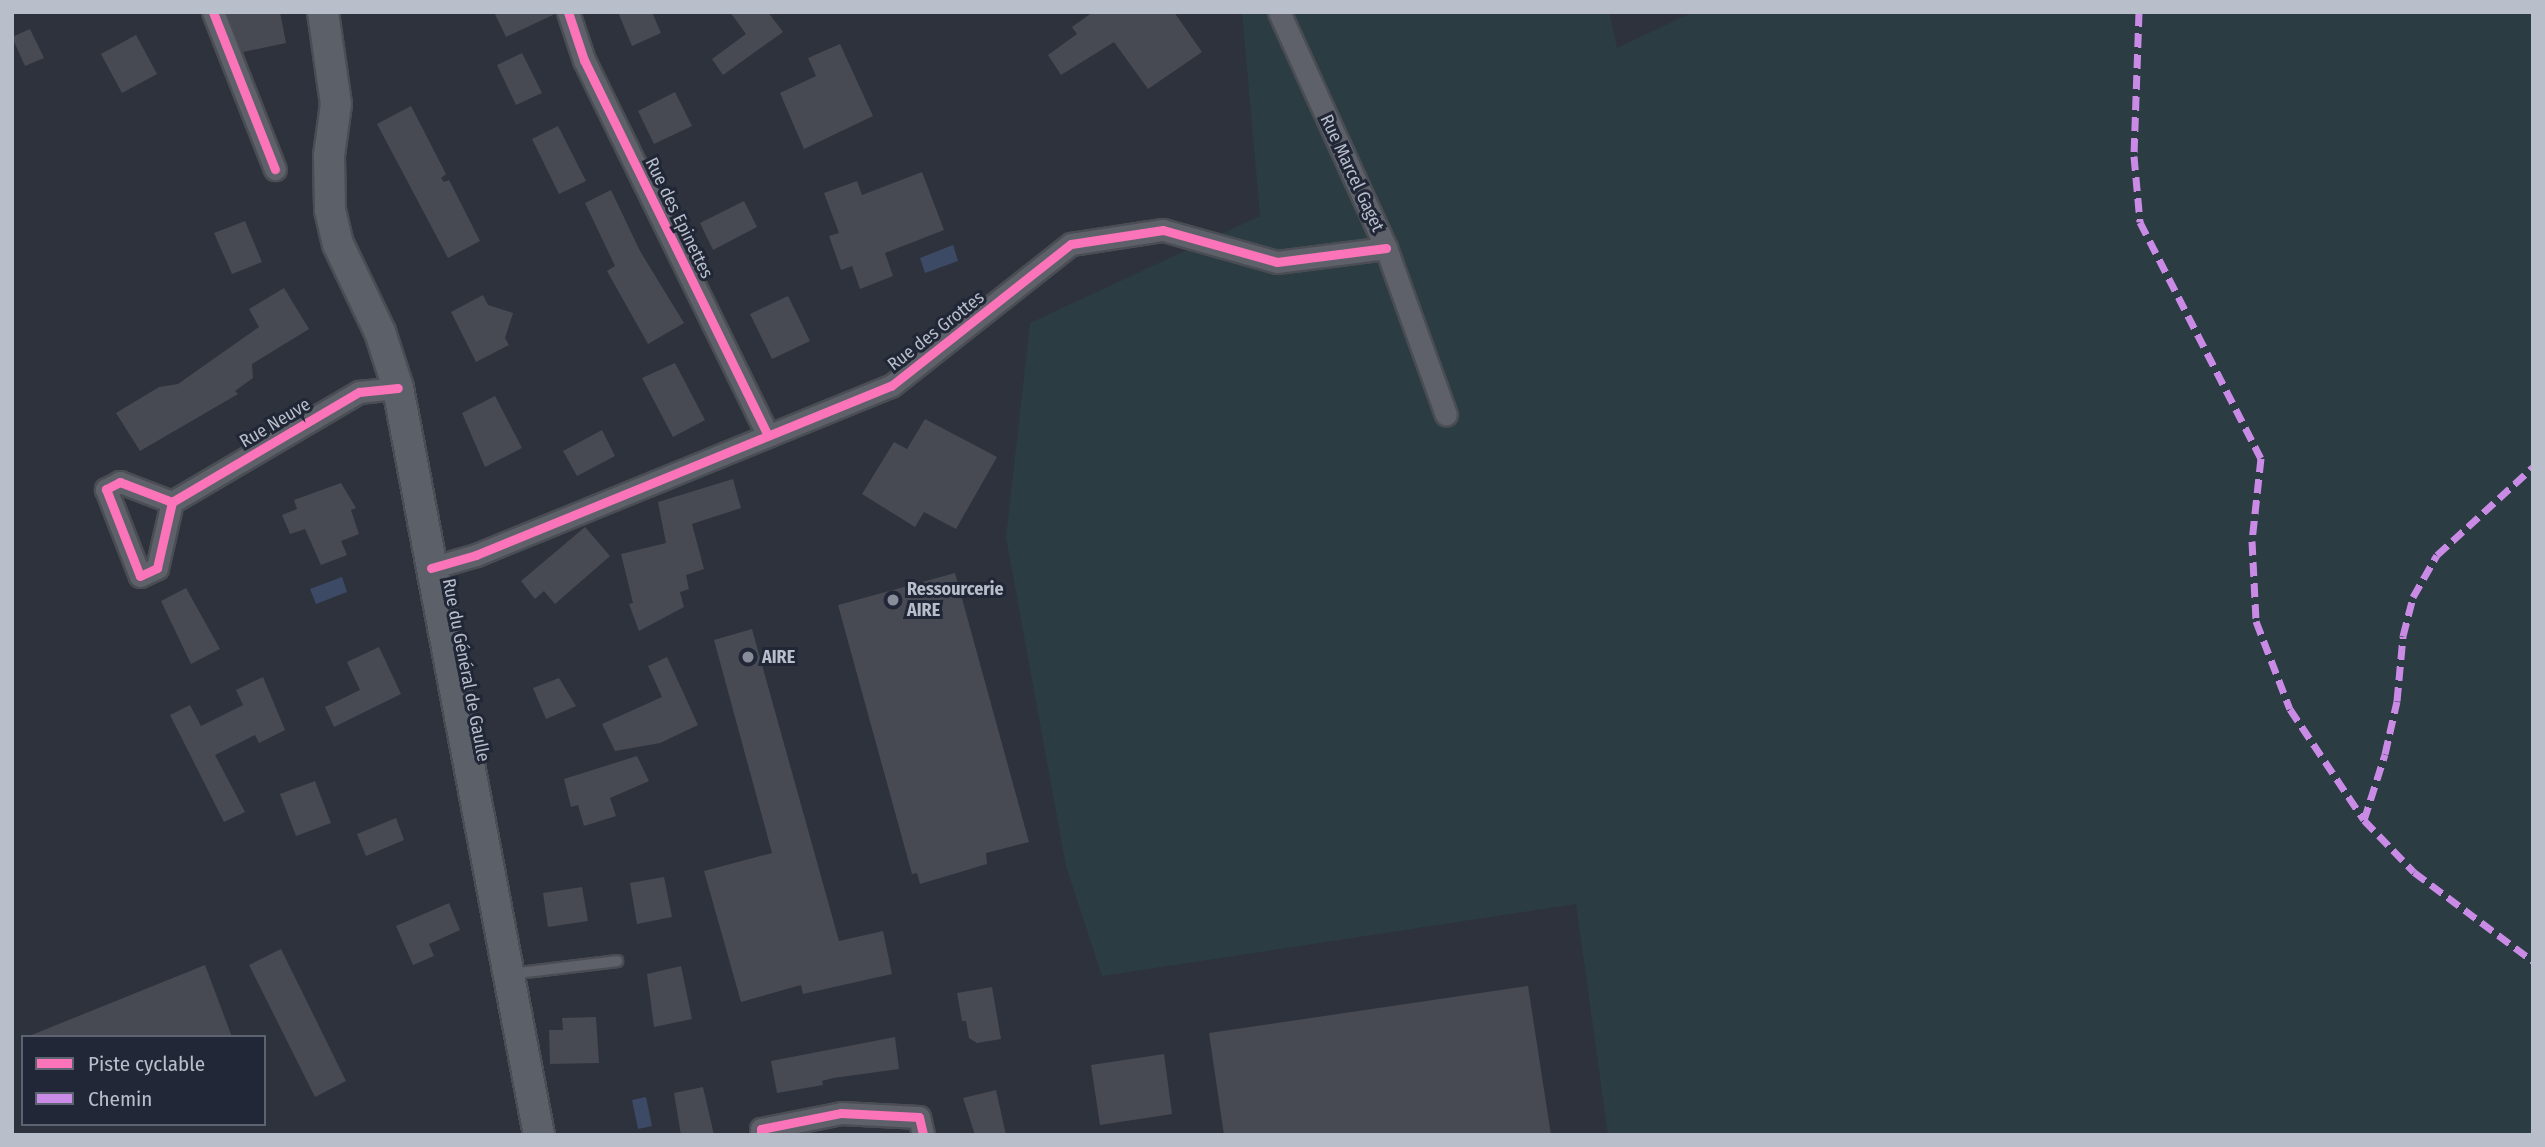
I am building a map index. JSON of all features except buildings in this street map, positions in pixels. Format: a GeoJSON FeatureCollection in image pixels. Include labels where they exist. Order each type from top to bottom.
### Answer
{"type":"FeatureCollection","features":[{"type":"Feature","properties":{"kind":"main road","name":"Rue du Général de Gaulle"},"geometry":{"type":"LineString","coordinates":[[323,12],[336,104],[328,165],[330,210],[338,244],[380,332],[398,388],[539,1135]]}},
{"type":"Feature","properties":{"kind":"street"},"geometry":{"type":"LineString","coordinates":[[213,12],[275,169]]}},
{"type":"Feature","properties":{"kind":"street","name":"Rue des Epinettes"},"geometry":{"type":"LineString","coordinates":[[568,12],[584,60],[768,435]]}},
{"type":"Feature","properties":{"kind":"street","name":"Rue Marcel Gaget"},"geometry":{"type":"LineString","coordinates":[[1279,12],[1386,248],[1446,415]]}},
{"type":"Feature","properties":{"kind":"street","name":"Rue des Grottes"},"geometry":{"type":"LineString","coordinates":[[430,568],[476,555],[891,386],[1071,244],[1164,230],[1277,262],[1386,248]]}},
{"type":"Feature","properties":{"kind":"street","name":"Rue Neuve"},"geometry":{"type":"LineString","coordinates":[[172,502],[359,392],[398,388]]}},
{"type":"Feature","properties":{"kind":"street"},"geometry":{"type":"LineString","coordinates":[[761,1135],[761,1129],[841,1113],[919,1117],[923,1135]]}},
{"type":"Feature","properties":{"kind":"lane"},"geometry":{"type":"LineString","coordinates":[[508,974],[617,961]]}},
{"type":"Feature","properties":{"kind":"shaded area"},"geometry":{"type":"Polygon","coordinates":[[[1242,12],[1609,12],[1617,48],[1693,12],[2533,12],[2533,1135],[1608,1135],[1576,904],[1102,976],[1066,866],[1006,537],[1030,323],[1260,216],[1242,12]]]}},
{"type":"Feature","properties":{"kind":"water"},"geometry":{"type":"Polygon","coordinates":[[[953,245],[958,261],[925,273],[920,258],[953,245]]]}},
{"type":"Feature","properties":{"kind":"water"},"geometry":{"type":"Polygon","coordinates":[[[342,577],[347,592],[316,604],[310,589],[342,577]]]}},
{"type":"Feature","properties":{"kind":"water"},"geometry":{"type":"Polygon","coordinates":[[[646,1097],[652,1126],[638,1129],[632,1100],[646,1097]]]}},
{"type":"Feature","properties":{"kind":"marked path"},"geometry":{"type":"LineString","coordinates":[[2139,12],[2134,156],[2140,222],[2261,458],[2252,541],[2256,621],[2290,709],[2364,820],[2414,872],[2533,961]]}},
{"type":"Feature","properties":{"kind":"marked path"},"geometry":{"type":"LineString","coordinates":[[2364,820],[2385,754],[2397,701],[2403,636],[2413,597],[2437,555],[2533,467]]}},
{"type":"Feature","properties":{"kind":"cycle path"},"geometry":{"type":"LineString","coordinates":[[213,12],[275,169]]}},
{"type":"Feature","properties":{"kind":"cycle path"},"geometry":{"type":"LineString","coordinates":[[568,12],[584,60],[768,435]]}},
{"type":"Feature","properties":{"kind":"cycle path"},"geometry":{"type":"LineString","coordinates":[[431,568],[476,555],[891,386],[1071,244],[1163,230],[1277,262],[1386,248]]}},
{"type":"Feature","properties":{"kind":"cycle path"},"geometry":{"type":"LineString","coordinates":[[172,502],[120,482],[106,489],[140,576],[157,568],[172,502],[359,392],[398,388]]}},
{"type":"Feature","properties":{"kind":"cycle path"},"geometry":{"type":"LineString","coordinates":[[761,1135],[761,1129],[841,1113],[919,1117],[923,1135]]}},
{"type":"Feature","properties":{"kind":"place","name":"Ressourcerie AIRE"},"geometry":{"type":"Point","coordinates":[893,600]}},
{"type":"Feature","properties":{"kind":"place","name":"AIRE"},"geometry":{"type":"Point","coordinates":[748,657]}}]}
